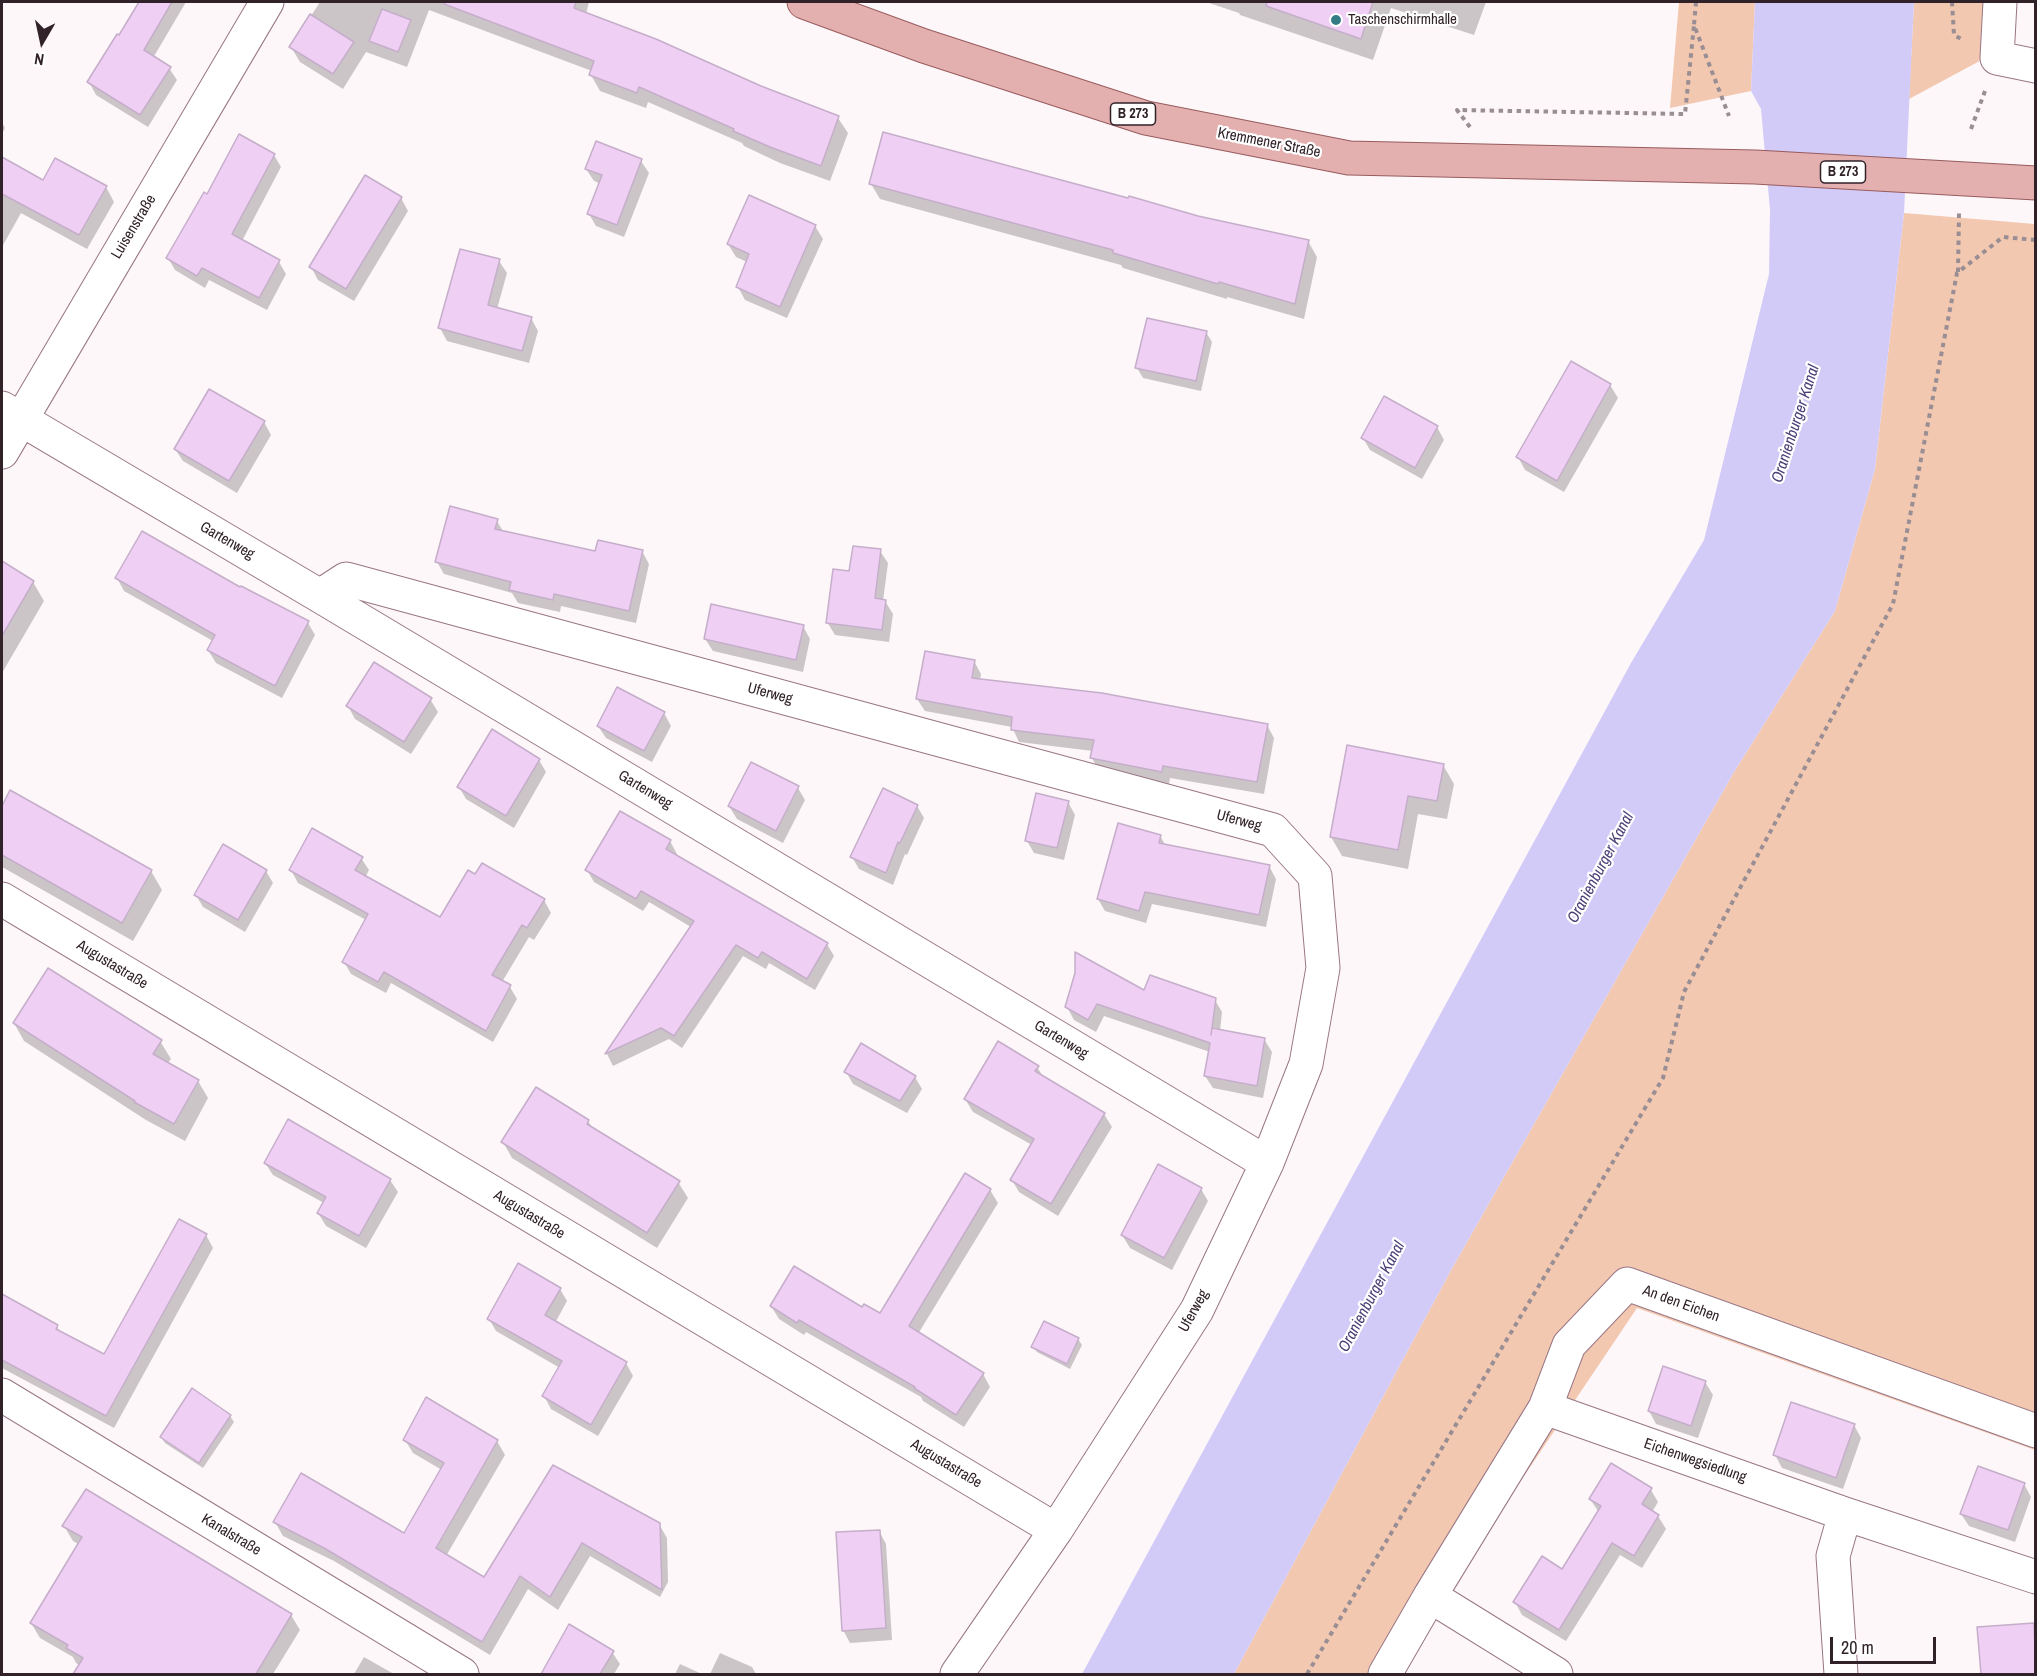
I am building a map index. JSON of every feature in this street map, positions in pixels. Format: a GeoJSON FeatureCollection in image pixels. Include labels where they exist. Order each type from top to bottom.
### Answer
{"type":"FeatureCollection","features":[{"type":"Feature","properties":{"kind":"main road","name":"Kremmener Straße"},"geometry":{"type":"LineString","coordinates":[[820,4],[924,46],[1146,118],[1348,158],[1755,167],[2036,183]]}},
{"type":"Feature","properties":{"kind":"street","name":"Luisenstraße"},"geometry":{"type":"LineString","coordinates":[[2,452],[11,414],[267,2]]}},
{"type":"Feature","properties":{"kind":"street"},"geometry":{"type":"LineString","coordinates":[[2000,2],[1997,57],[2036,66]]}},
{"type":"Feature","properties":{"kind":"street","name":"Gartenweg"},"geometry":{"type":"LineString","coordinates":[[11,414],[320,596],[1267,1163]]}},
{"type":"Feature","properties":{"kind":"street","name":"Uferweg"},"geometry":{"type":"LineString","coordinates":[[320,596],[346,579],[1273,830],[1315,876],[1323,968],[1306,1064],[1267,1163],[1197,1310],[1056,1530],[957,1674]]}},
{"type":"Feature","properties":{"kind":"street","name":"Augustastraße"},"geometry":{"type":"LineString","coordinates":[[2,899],[1056,1530]]}},
{"type":"Feature","properties":{"kind":"street","name":"An den Eichen"},"geometry":{"type":"LineString","coordinates":[[1384,1674],[1545,1408],[1569,1345],[1627,1284],[2036,1431]]}},
{"type":"Feature","properties":{"kind":"street","name":"Kanalstraße"},"geometry":{"type":"LineString","coordinates":[[2,1395],[456,1673]]}},
{"type":"Feature","properties":{"kind":"street","name":"Eichenwegsiedlung"},"geometry":{"type":"LineString","coordinates":[[1545,1408],[1845,1514],[2036,1577]]}},
{"type":"Feature","properties":{"kind":"street"},"geometry":{"type":"LineString","coordinates":[[1841,1674],[1833,1556],[1845,1514]]}},
{"type":"Feature","properties":{"kind":"street"},"geometry":{"type":"LineString","coordinates":[[1430,1596],[1556,1674]]}},
{"type":"Feature","properties":{"kind":"path"},"geometry":{"type":"LineString","coordinates":[[1470,127],[1457,110],[1685,114],[1696,2]]}},
{"type":"Feature","properties":{"kind":"path"},"geometry":{"type":"LineString","coordinates":[[1694,25],[1729,116]]}},
{"type":"Feature","properties":{"kind":"path"},"geometry":{"type":"LineString","coordinates":[[1971,129],[1997,57]]}},
{"type":"Feature","properties":{"kind":"path"},"geometry":{"type":"LineString","coordinates":[[1307,1674],[1663,1077],[1684,992],[1893,604],[1958,273],[1959,206]]}},
{"type":"Feature","properties":{"kind":"path"},"geometry":{"type":"LineString","coordinates":[[1958,273],[2003,237],[2036,240]]}},
{"type":"Feature","properties":{"kind":"shaded area"},"geometry":{"type":"Polygon","coordinates":[[[1679,2],[1755,2],[1751,91],[1670,108],[1679,2]]]}},
{"type":"Feature","properties":{"kind":"shaded area"},"geometry":{"type":"Polygon","coordinates":[[[1914,2],[2017,2],[2015,42],[1909,99],[1914,2]]]}},
{"type":"Feature","properties":{"kind":"shaded area"},"geometry":{"type":"Polygon","coordinates":[[[1904,213],[2035,224],[2035,1450],[1637,1308],[1391,1674],[1234,1674],[1450,1272],[1734,772],[1835,611],[1875,469],[1904,213]]]}},
{"type":"Feature","properties":{"kind":"water","name":"Oranienburger Kanal"},"geometry":{"type":"Polygon","coordinates":[[[1755,2],[1914,2],[1904,213],[1875,469],[1835,611],[1734,772],[1450,1272],[1234,1674],[1082,1674],[1631,663],[1704,540],[1769,274],[1770,210],[1761,109],[1751,91],[1755,2]]]}},
{"type":"Feature","properties":{"kind":"building"},"geometry":{"type":"Polygon","coordinates":[[[139,2],[172,2],[144,50],[171,67],[140,115],[87,82],[139,2]]]}},
{"type":"Feature","properties":{"kind":"building"},"geometry":{"type":"Polygon","coordinates":[[[444,2],[576,2],[574,8],[656,39],[761,86],[839,116],[821,166],[733,131],[734,129],[639,87],[637,93],[589,75],[594,61],[444,4],[444,2]]]}},
{"type":"Feature","properties":{"kind":"building","name":"Taschenschirmhalle"},"geometry":{"type":"Polygon","coordinates":[[[1267,2],[1373,2],[1361,39],[1266,6],[1267,2]]]}},
{"type":"Feature","properties":{"kind":"building"},"geometry":{"type":"Polygon","coordinates":[[[382,9],[411,20],[398,52],[369,41],[382,9]]]}},
{"type":"Feature","properties":{"kind":"building"},"geometry":{"type":"Polygon","coordinates":[[[310,14],[354,42],[333,74],[289,47],[310,14]]]}},
{"type":"Feature","properties":{"kind":"building"},"geometry":{"type":"Polygon","coordinates":[[[883,132],[1198,216],[1309,240],[1295,304],[1113,253],[1113,250],[869,184],[883,132]]]}},
{"type":"Feature","properties":{"kind":"building"},"geometry":{"type":"Polygon","coordinates":[[[239,134],[275,154],[232,234],[280,260],[259,298],[202,268],[197,276],[166,258],[204,192],[207,194],[239,134]]]}},
{"type":"Feature","properties":{"kind":"building"},"geometry":{"type":"Polygon","coordinates":[[[596,141],[642,159],[617,225],[587,214],[602,175],[585,169],[596,141]]]}},
{"type":"Feature","properties":{"kind":"building"},"geometry":{"type":"Polygon","coordinates":[[[2,157],[43,180],[55,158],[107,186],[79,235],[2,194],[2,157]]]}},
{"type":"Feature","properties":{"kind":"building"},"geometry":{"type":"Polygon","coordinates":[[[365,175],[402,197],[346,289],[309,267],[365,175]]]}},
{"type":"Feature","properties":{"kind":"building"},"geometry":{"type":"Polygon","coordinates":[[[749,195],[816,225],[780,307],[736,287],[749,254],[727,244],[749,195]]]}},
{"type":"Feature","properties":{"kind":"building"},"geometry":{"type":"Polygon","coordinates":[[[460,249],[500,259],[488,305],[532,317],[522,351],[438,328],[460,249]]]}},
{"type":"Feature","properties":{"kind":"building"},"geometry":{"type":"Polygon","coordinates":[[[1147,318],[1207,331],[1196,381],[1135,368],[1147,318]]]}},
{"type":"Feature","properties":{"kind":"building"},"geometry":{"type":"Polygon","coordinates":[[[1571,361],[1611,384],[1557,481],[1516,457],[1571,361]]]}},
{"type":"Feature","properties":{"kind":"building"},"geometry":{"type":"Polygon","coordinates":[[[209,389],[265,421],[229,481],[174,449],[209,389]]]}},
{"type":"Feature","properties":{"kind":"building"},"geometry":{"type":"Polygon","coordinates":[[[1384,396],[1438,426],[1415,468],[1361,438],[1384,396]]]}},
{"type":"Feature","properties":{"kind":"building"},"geometry":{"type":"Polygon","coordinates":[[[450,506],[498,519],[495,529],[595,551],[598,540],[643,550],[629,611],[554,594],[553,600],[509,590],[511,582],[435,562],[450,506]]]}},
{"type":"Feature","properties":{"kind":"building"},"geometry":{"type":"Polygon","coordinates":[[[142,531],[240,587],[309,621],[275,686],[207,650],[215,635],[115,578],[142,531]]]}},
{"type":"Feature","properties":{"kind":"building"},"geometry":{"type":"Polygon","coordinates":[[[853,546],[881,549],[875,598],[886,600],[882,630],[826,623],[833,569],[849,571],[853,546]]]}},
{"type":"Feature","properties":{"kind":"building"},"geometry":{"type":"Polygon","coordinates":[[[2,561],[34,581],[2,636],[2,561]]]}},
{"type":"Feature","properties":{"kind":"building"},"geometry":{"type":"Polygon","coordinates":[[[711,604],[804,625],[796,660],[704,639],[711,604]]]}},
{"type":"Feature","properties":{"kind":"building"},"geometry":{"type":"Polygon","coordinates":[[[925,651],[975,660],[972,678],[1102,693],[1268,724],[1257,782],[1163,766],[1162,772],[1090,758],[1094,740],[1011,730],[1012,717],[916,699],[925,651]]]}},
{"type":"Feature","properties":{"kind":"building"},"geometry":{"type":"Polygon","coordinates":[[[374,662],[432,698],[404,742],[346,706],[374,662]]]}},
{"type":"Feature","properties":{"kind":"building"},"geometry":{"type":"Polygon","coordinates":[[[617,687],[665,712],[644,751],[597,726],[617,687]]]}},
{"type":"Feature","properties":{"kind":"building"},"geometry":{"type":"Polygon","coordinates":[[[492,729],[540,759],[506,816],[457,787],[492,729]]]}},
{"type":"Feature","properties":{"kind":"building"},"geometry":{"type":"Polygon","coordinates":[[[1347,745],[1444,764],[1437,801],[1408,796],[1398,850],[1330,837],[1347,745]]]}},
{"type":"Feature","properties":{"kind":"building"},"geometry":{"type":"Polygon","coordinates":[[[751,762],[799,786],[776,831],[728,806],[751,762]]]}},
{"type":"Feature","properties":{"kind":"building"},"geometry":{"type":"Polygon","coordinates":[[[883,788],[918,805],[900,843],[898,842],[886,873],[850,857],[883,788]]]}},
{"type":"Feature","properties":{"kind":"building"},"geometry":{"type":"Polygon","coordinates":[[[10,790],[152,870],[122,923],[2,855],[2,806],[10,790]]]}},
{"type":"Feature","properties":{"kind":"building"},"geometry":{"type":"Polygon","coordinates":[[[1036,793],[1069,801],[1057,848],[1025,841],[1036,793]]]}},
{"type":"Feature","properties":{"kind":"building"},"geometry":{"type":"Polygon","coordinates":[[[620,811],[671,840],[666,849],[828,943],[807,979],[762,952],[758,958],[736,945],[674,1036],[661,1028],[605,1054],[694,921],[641,891],[636,899],[585,870],[620,811]]]}},
{"type":"Feature","properties":{"kind":"building"},"geometry":{"type":"Polygon","coordinates":[[[1118,823],[1161,835],[1159,843],[1270,865],[1259,915],[1145,892],[1139,911],[1097,899],[1118,823]]]}},
{"type":"Feature","properties":{"kind":"building"},"geometry":{"type":"Polygon","coordinates":[[[312,828],[363,857],[355,870],[440,917],[468,870],[475,874],[482,863],[545,899],[527,928],[522,925],[492,975],[511,985],[486,1031],[384,972],[378,982],[342,962],[368,914],[289,870],[312,828]]]}},
{"type":"Feature","properties":{"kind":"building"},"geometry":{"type":"Polygon","coordinates":[[[223,844],[267,870],[238,920],[194,895],[223,844]]]}},
{"type":"Feature","properties":{"kind":"building"},"geometry":{"type":"Polygon","coordinates":[[[1075,952],[1144,990],[1150,975],[1216,998],[1211,1035],[1212,1028],[1265,1038],[1257,1086],[1204,1076],[1210,1043],[1097,1004],[1088,1020],[1065,1007],[1075,973],[1075,952]]]}},
{"type":"Feature","properties":{"kind":"building"},"geometry":{"type":"Polygon","coordinates":[[[48,968],[162,1040],[153,1054],[199,1080],[174,1124],[134,1102],[13,1023],[48,968]]]}},
{"type":"Feature","properties":{"kind":"building"},"geometry":{"type":"Polygon","coordinates":[[[998,1041],[1039,1066],[1035,1071],[1105,1113],[1051,1204],[1010,1180],[1034,1139],[964,1099],[998,1041]]]}},
{"type":"Feature","properties":{"kind":"building"},"geometry":{"type":"Polygon","coordinates":[[[861,1043],[916,1076],[900,1101],[844,1072],[861,1043]]]}},
{"type":"Feature","properties":{"kind":"building"},"geometry":{"type":"Polygon","coordinates":[[[536,1087],[589,1120],[587,1124],[680,1181],[647,1233],[501,1142],[536,1087]]]}},
{"type":"Feature","properties":{"kind":"building"},"geometry":{"type":"Polygon","coordinates":[[[288,1119],[391,1179],[359,1236],[317,1213],[326,1197],[264,1163],[288,1119]]]}},
{"type":"Feature","properties":{"kind":"building"},"geometry":{"type":"Polygon","coordinates":[[[1158,1164],[1202,1188],[1164,1258],[1121,1235],[1158,1164]]]}},
{"type":"Feature","properties":{"kind":"building"},"geometry":{"type":"Polygon","coordinates":[[[965,1173],[991,1189],[909,1326],[984,1373],[956,1415],[915,1387],[799,1320],[797,1323],[770,1306],[794,1266],[862,1307],[864,1304],[880,1313],[965,1173]]]}},
{"type":"Feature","properties":{"kind":"building"},"geometry":{"type":"Polygon","coordinates":[[[179,1219],[207,1234],[106,1416],[2,1360],[2,1294],[58,1325],[56,1329],[104,1354],[179,1219]]]}},
{"type":"Feature","properties":{"kind":"building"},"geometry":{"type":"Polygon","coordinates":[[[518,1263],[561,1288],[545,1315],[627,1362],[591,1425],[542,1396],[562,1361],[487,1319],[518,1263]]]}},
{"type":"Feature","properties":{"kind":"building"},"geometry":{"type":"Polygon","coordinates":[[[1044,1321],[1079,1338],[1067,1364],[1031,1347],[1044,1321]]]}},
{"type":"Feature","properties":{"kind":"building"},"geometry":{"type":"Polygon","coordinates":[[[1663,1366],[1706,1381],[1691,1426],[1648,1411],[1663,1366]]]}},
{"type":"Feature","properties":{"kind":"building"},"geometry":{"type":"Polygon","coordinates":[[[192,1388],[231,1415],[199,1463],[160,1437],[192,1388]]]}},
{"type":"Feature","properties":{"kind":"building"},"geometry":{"type":"Polygon","coordinates":[[[426,1397],[498,1440],[436,1548],[484,1577],[553,1465],[660,1523],[662,1590],[582,1543],[550,1597],[520,1576],[482,1642],[324,1548],[273,1522],[301,1473],[404,1533],[444,1463],[403,1440],[426,1397]]]}},
{"type":"Feature","properties":{"kind":"building"},"geometry":{"type":"Polygon","coordinates":[[[1791,1402],[1855,1424],[1836,1478],[1773,1455],[1791,1402]]]}},
{"type":"Feature","properties":{"kind":"building"},"geometry":{"type":"Polygon","coordinates":[[[1611,1463],[1652,1488],[1642,1504],[1659,1515],[1634,1556],[1612,1543],[1559,1630],[1513,1602],[1542,1556],[1562,1569],[1601,1506],[1589,1499],[1611,1463]]]}},
{"type":"Feature","properties":{"kind":"building"},"geometry":{"type":"Polygon","coordinates":[[[1978,1466],[2025,1483],[2008,1530],[1960,1514],[1978,1466]]]}},
{"type":"Feature","properties":{"kind":"building"},"geometry":{"type":"Polygon","coordinates":[[[86,1489],[292,1614],[256,1674],[73,1674],[83,1658],[66,1648],[68,1645],[30,1623],[82,1537],[62,1526],[86,1489]]]}},
{"type":"Feature","properties":{"kind":"building"},"geometry":{"type":"Polygon","coordinates":[[[880,1530],[886,1628],[842,1631],[836,1532],[880,1530]]]}},
{"type":"Feature","properties":{"kind":"building"},"geometry":{"type":"Polygon","coordinates":[[[2034,1623],[2036,1674],[1981,1674],[1977,1627],[2034,1623]]]}},
{"type":"Feature","properties":{"kind":"building"},"geometry":{"type":"Polygon","coordinates":[[[569,1624],[614,1651],[600,1674],[541,1674],[569,1624]]]}},
{"type":"Feature","properties":{"kind":"place","name":"Taschenschirmhalle"},"geometry":{"type":"Point","coordinates":[1336,20]}}]}
